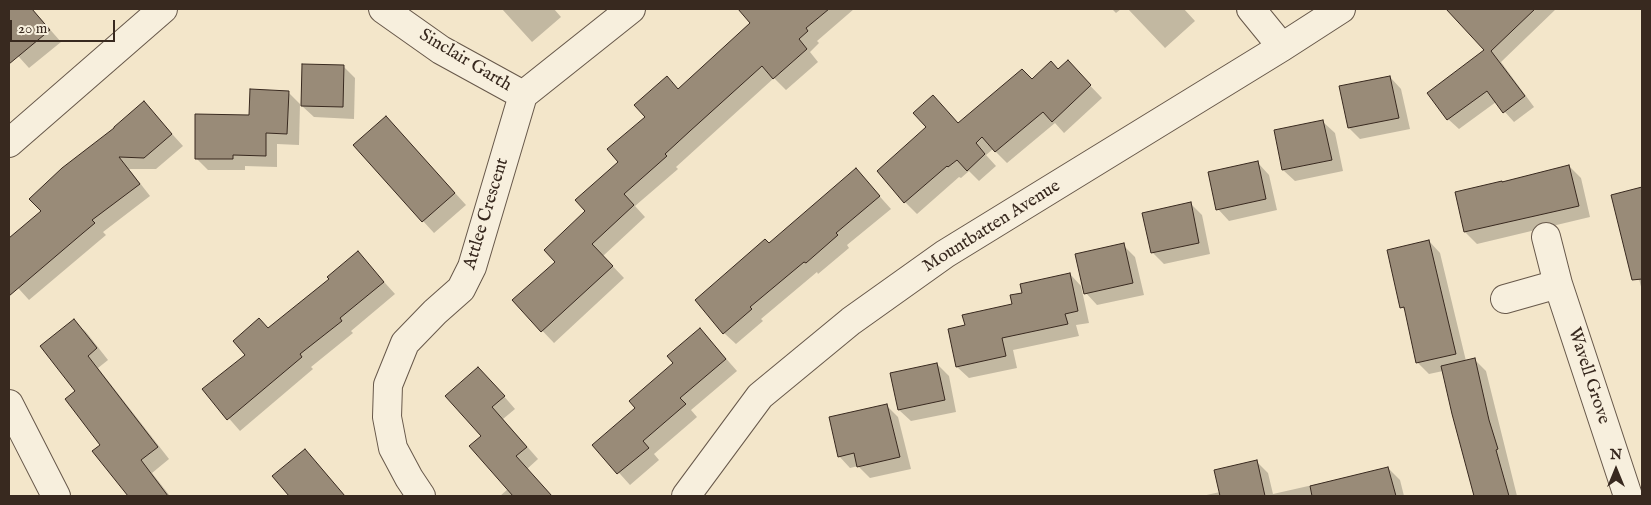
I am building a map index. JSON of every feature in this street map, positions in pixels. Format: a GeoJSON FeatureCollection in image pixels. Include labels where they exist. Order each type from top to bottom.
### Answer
{"type":"FeatureCollection","features":[{"type":"Feature","properties":{"kind":"street"},"geometry":{"type":"LineString","coordinates":[[9,144],[163,9]]}},
{"type":"Feature","properties":{"kind":"street","name":"Sinclair Garth"},"geometry":{"type":"LineString","coordinates":[[383,9],[441,50],[523,95]]}},
{"type":"Feature","properties":{"kind":"street"},"geometry":{"type":"LineString","coordinates":[[523,95],[631,9]]}},
{"type":"Feature","properties":{"kind":"street"},"geometry":{"type":"LineString","coordinates":[[1251,9],[1282,47]]}},
{"type":"Feature","properties":{"kind":"street","name":"Mountbatten Avenue"},"geometry":{"type":"LineString","coordinates":[[686,496],[760,396],[851,321],[944,254],[1341,9]]}},
{"type":"Feature","properties":{"kind":"street","name":"Attlee Crescent"},"geometry":{"type":"LineString","coordinates":[[421,496],[393,448],[387,417],[388,385],[405,343],[461,289],[472,267],[523,95]]}},
{"type":"Feature","properties":{"kind":"street","name":"Wavell Grove"},"geometry":{"type":"LineString","coordinates":[[1546,237],[1558,284],[1628,496]]}},
{"type":"Feature","properties":{"kind":"street"},"geometry":{"type":"LineString","coordinates":[[1506,299],[1558,284]]}},
{"type":"Feature","properties":{"kind":"street"},"geometry":{"type":"LineString","coordinates":[[9,404],[56,496]]}},
{"type":"Feature","properties":{"kind":"building"},"geometry":{"type":"Polygon","coordinates":[[[9,9],[32,9],[50,30],[9,64],[9,9]]]}},
{"type":"Feature","properties":{"kind":"building"},"geometry":{"type":"Polygon","coordinates":[[[738,9],[829,9],[806,28],[808,31],[799,39],[807,49],[773,79],[762,66],[624,194],[634,205],[592,244],[613,266],[541,332],[512,300],[555,262],[544,250],[585,211],[575,200],[618,162],[607,149],[645,117],[634,105],[667,76],[678,89],[750,23],[738,9]]]}},
{"type":"Feature","properties":{"kind":"building"},"geometry":{"type":"Polygon","coordinates":[[[1446,9],[1535,9],[1491,51],[1525,96],[1503,113],[1487,91],[1447,120],[1427,93],[1484,50],[1446,9]]]}},
{"type":"Feature","properties":{"kind":"building"},"geometry":{"type":"Polygon","coordinates":[[[1068,60],[1091,85],[1052,122],[1043,112],[995,152],[982,137],[976,143],[985,154],[967,171],[957,160],[947,166],[904,203],[877,171],[926,127],[913,113],[933,95],[958,123],[1022,69],[1032,79],[1051,61],[1058,69],[1068,60]]]}},
{"type":"Feature","properties":{"kind":"building"},"geometry":{"type":"Polygon","coordinates":[[[302,64],[344,65],[343,107],[301,106],[302,64]]]}},
{"type":"Feature","properties":{"kind":"building"},"geometry":{"type":"Polygon","coordinates":[[[1390,76],[1399,118],[1348,128],[1339,86],[1390,76]]]}},
{"type":"Feature","properties":{"kind":"building"},"geometry":{"type":"Polygon","coordinates":[[[250,89],[289,91],[287,134],[266,133],[266,156],[233,155],[233,159],[195,159],[195,114],[249,115],[250,89]]]}},
{"type":"Feature","properties":{"kind":"building"},"geometry":{"type":"Polygon","coordinates":[[[144,101],[172,134],[144,158],[119,157],[140,184],[92,220],[95,223],[9,296],[9,238],[41,211],[29,199],[62,168],[114,128],[144,101]]]}},
{"type":"Feature","properties":{"kind":"building"},"geometry":{"type":"Polygon","coordinates":[[[386,116],[455,193],[422,222],[353,145],[386,116]]]}},
{"type":"Feature","properties":{"kind":"building"},"geometry":{"type":"Polygon","coordinates":[[[1323,120],[1332,160],[1282,170],[1274,130],[1323,120]]]}},
{"type":"Feature","properties":{"kind":"building"},"geometry":{"type":"Polygon","coordinates":[[[1258,161],[1266,199],[1216,210],[1208,172],[1258,161]]]}},
{"type":"Feature","properties":{"kind":"building"},"geometry":{"type":"Polygon","coordinates":[[[1569,165],[1579,206],[1464,232],[1455,192],[1569,165]]]}},
{"type":"Feature","properties":{"kind":"building"},"geometry":{"type":"Polygon","coordinates":[[[856,168],[880,196],[836,233],[838,235],[806,263],[804,262],[750,307],[752,309],[723,334],[695,300],[765,239],[769,243],[856,168]]]}},
{"type":"Feature","properties":{"kind":"building"},"geometry":{"type":"Polygon","coordinates":[[[1642,187],[1642,279],[1632,280],[1611,195],[1642,187]]]}},
{"type":"Feature","properties":{"kind":"building"},"geometry":{"type":"Polygon","coordinates":[[[1191,202],[1199,243],[1151,253],[1142,213],[1191,202]]]}},
{"type":"Feature","properties":{"kind":"building"},"geometry":{"type":"Polygon","coordinates":[[[1429,240],[1456,354],[1416,363],[1404,307],[1400,308],[1387,250],[1429,240]]]}},
{"type":"Feature","properties":{"kind":"building"},"geometry":{"type":"Polygon","coordinates":[[[1124,243],[1133,283],[1084,294],[1075,254],[1124,243]]]}},
{"type":"Feature","properties":{"kind":"building"},"geometry":{"type":"Polygon","coordinates":[[[358,251],[384,282],[340,318],[342,321],[300,354],[302,357],[227,420],[202,389],[245,355],[233,341],[259,318],[268,328],[329,279],[327,277],[358,251]]]}},
{"type":"Feature","properties":{"kind":"building"},"geometry":{"type":"Polygon","coordinates":[[[1070,273],[1078,311],[1065,314],[1068,324],[1002,338],[1006,356],[956,367],[948,329],[965,325],[962,315],[1012,304],[1010,295],[1022,293],[1020,284],[1070,273]]]}},
{"type":"Feature","properties":{"kind":"building"},"geometry":{"type":"Polygon","coordinates":[[[74,319],[97,348],[88,356],[158,447],[141,460],[168,496],[128,496],[92,451],[100,445],[65,399],[75,391],[40,346],[74,319]]]}},
{"type":"Feature","properties":{"kind":"building"},"geometry":{"type":"Polygon","coordinates":[[[700,328],[726,359],[680,398],[686,404],[643,441],[649,448],[617,474],[592,445],[635,408],[629,401],[673,363],[667,356],[700,328]]]}},
{"type":"Feature","properties":{"kind":"building"},"geometry":{"type":"Polygon","coordinates":[[[1475,358],[1489,420],[1498,449],[1496,450],[1509,496],[1474,496],[1452,414],[1441,366],[1475,358]]]}},
{"type":"Feature","properties":{"kind":"building"},"geometry":{"type":"Polygon","coordinates":[[[937,363],[945,400],[898,410],[890,373],[937,363]]]}},
{"type":"Feature","properties":{"kind":"building"},"geometry":{"type":"Polygon","coordinates":[[[478,367],[505,396],[492,407],[527,447],[516,456],[552,496],[513,496],[469,446],[481,436],[445,396],[478,367]]]}},
{"type":"Feature","properties":{"kind":"building"},"geometry":{"type":"Polygon","coordinates":[[[887,404],[900,457],[857,467],[854,453],[838,457],[829,417],[887,404]]]}},
{"type":"Feature","properties":{"kind":"building"},"geometry":{"type":"Polygon","coordinates":[[[305,449],[345,496],[289,496],[272,476],[305,449]]]}},
{"type":"Feature","properties":{"kind":"building"},"geometry":{"type":"Polygon","coordinates":[[[1257,460],[1265,496],[1220,496],[1214,470],[1257,460]]]}},
{"type":"Feature","properties":{"kind":"building"},"geometry":{"type":"Polygon","coordinates":[[[1388,467],[1396,496],[1312,496],[1310,486],[1388,467]]]}}]}
